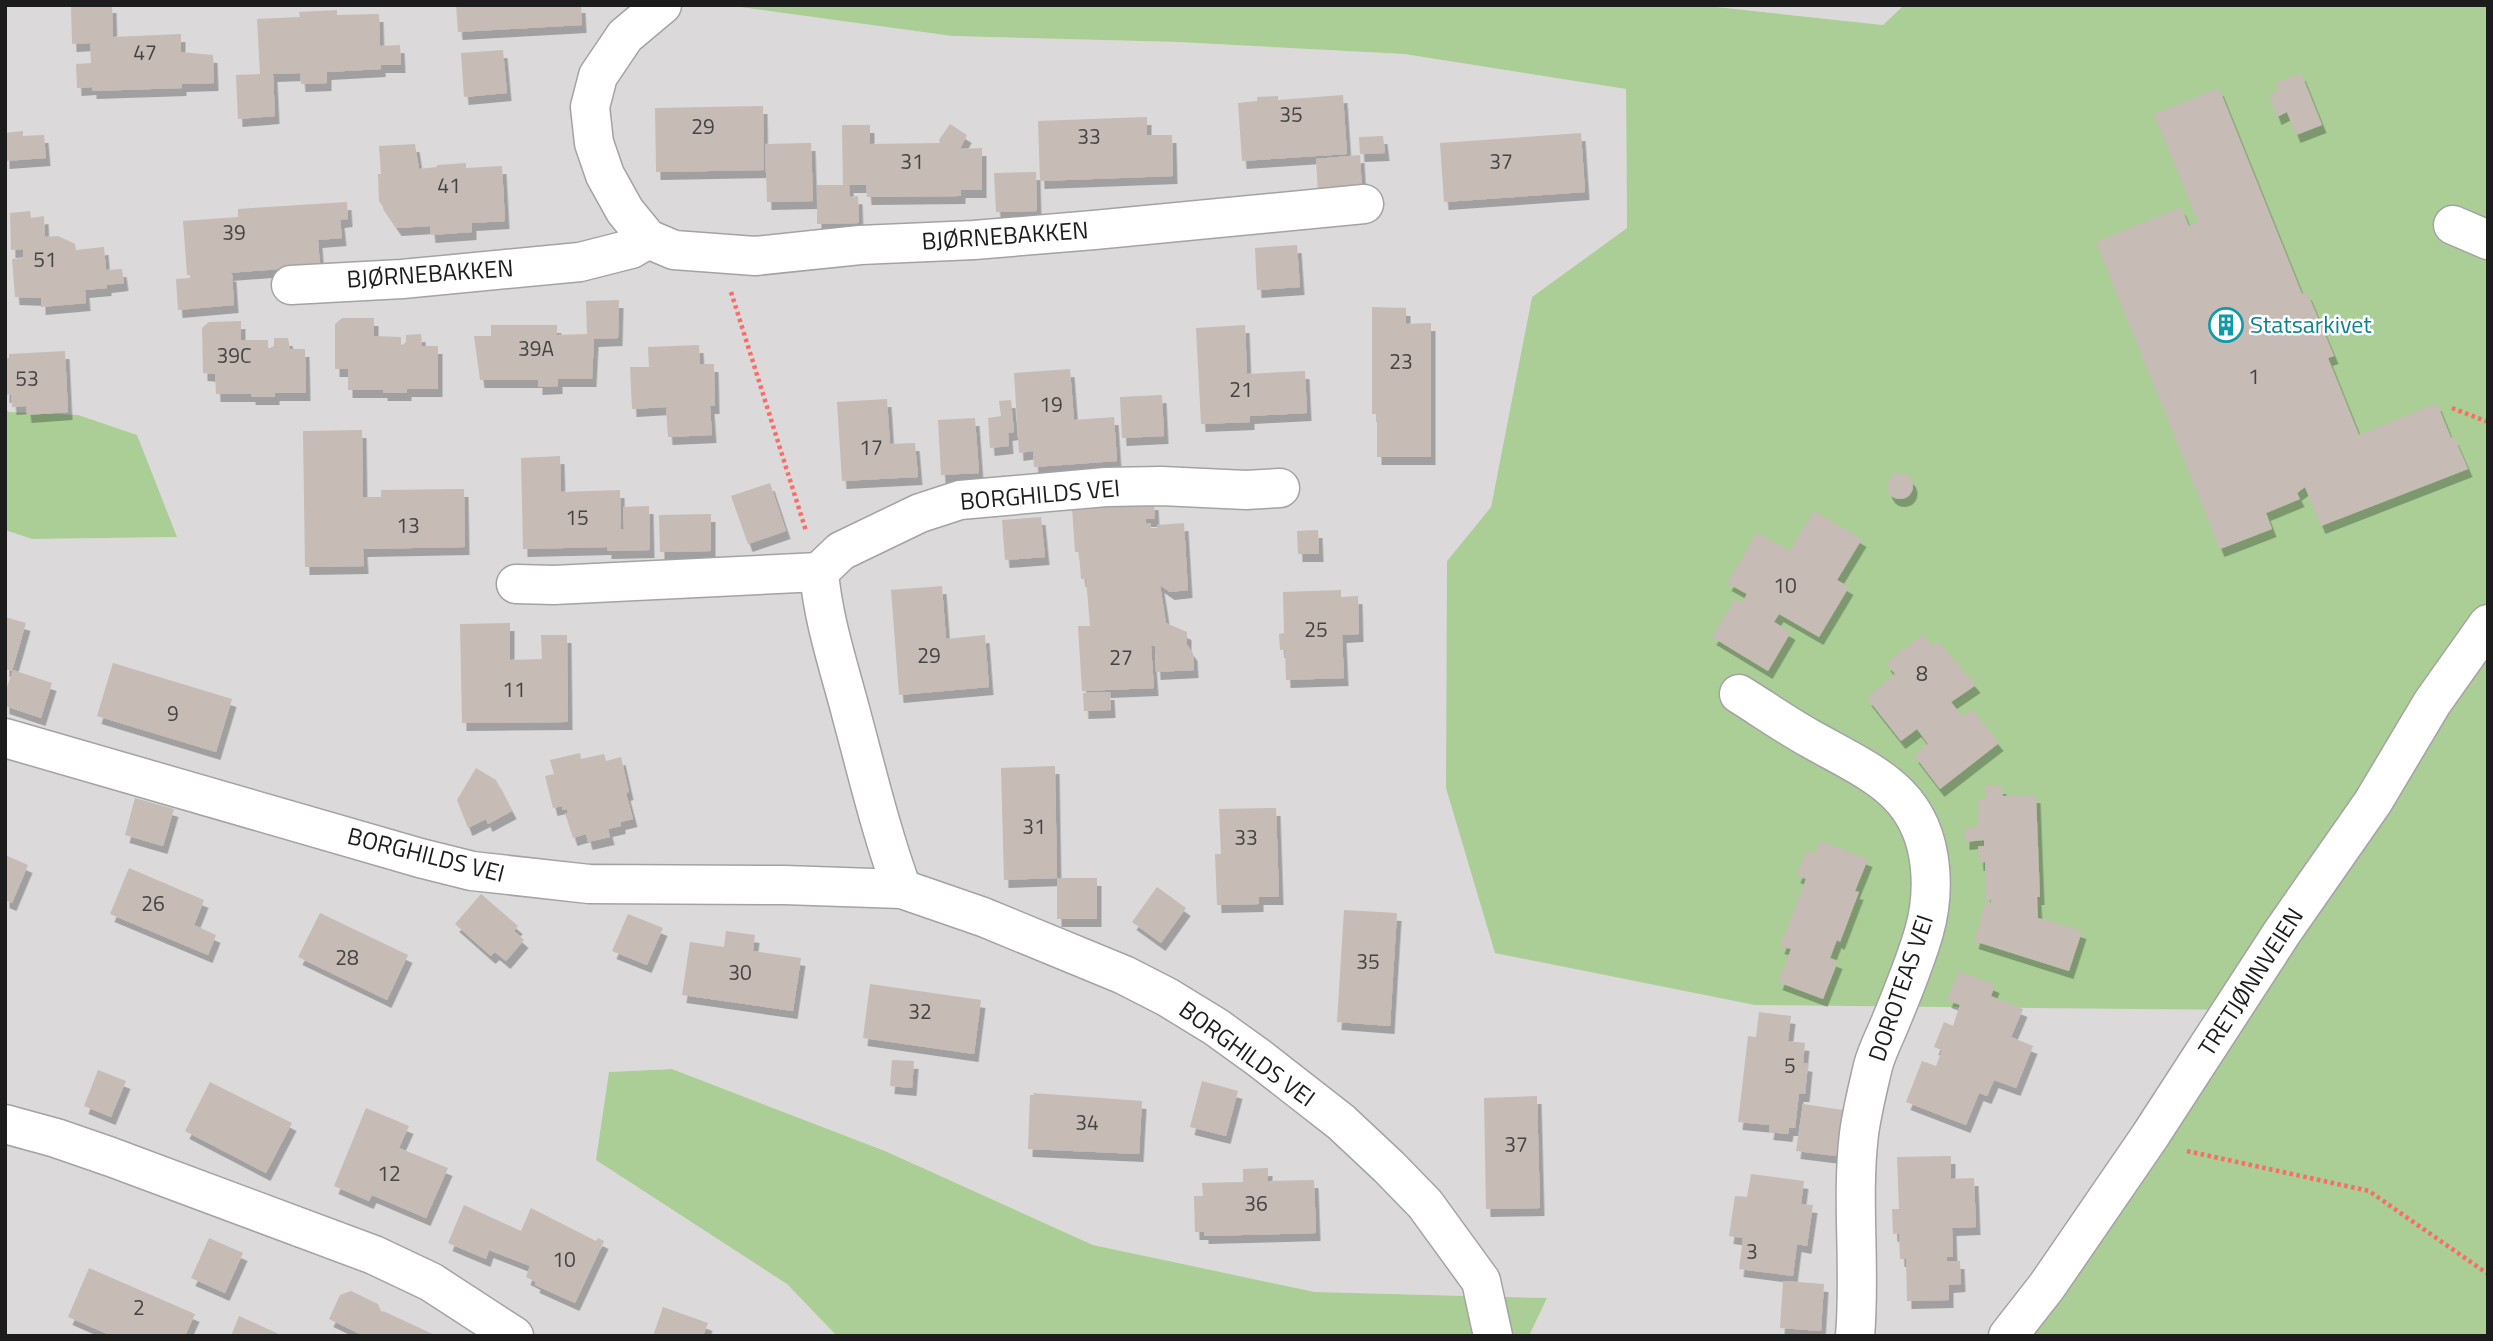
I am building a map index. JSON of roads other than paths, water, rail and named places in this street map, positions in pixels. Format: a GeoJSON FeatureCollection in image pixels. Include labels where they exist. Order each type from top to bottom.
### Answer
{"type":"FeatureCollection","features":[{"type":"Feature","properties":{"kind":"street"},"geometry":{"type":"LineString","coordinates":[[648,239],[625,211],[605,175],[594,143],[590,107],[598,76],[625,36],[662,5]]}},
{"type":"Feature","properties":{"kind":"street","name":"BJØRNEBAKKEN"},"geometry":{"type":"LineString","coordinates":[[291,285],[402,279],[580,262],[631,250],[648,239],[674,250],[755,256],[860,245],[974,240],[1364,204]]}},
{"type":"Feature","properties":{"kind":"street"},"geometry":{"type":"LineString","coordinates":[[2453,225],[2488,240]]}},
{"type":"Feature","properties":{"kind":"street","name":"BORGHILDS VEI"},"geometry":{"type":"LineString","coordinates":[[819,572],[841,551],[920,513],[960,500],[1106,487],[1161,486],[1246,490],[1280,488]]}},
{"type":"Feature","properties":{"kind":"street"},"geometry":{"type":"LineString","coordinates":[[516,584],[554,585],[819,572],[836,656],[881,826],[902,889]]}},
{"type":"Feature","properties":{"kind":"street","name":"TRETJØNNVEIEN"},"geometry":{"type":"LineString","coordinates":[[2008,1336],[2047,1286],[2150,1136],[2281,934],[2373,802],[2455,669],[2488,624]]}},
{"type":"Feature","properties":{"kind":"street","name":"DOROTEAS VEI"},"geometry":{"type":"LineString","coordinates":[[1739,694],[1873,774],[1893,789],[1908,805],[1921,826],[1928,849],[1930,905],[1925,930],[1911,974],[1874,1062],[1859,1134],[1855,1336]]}},
{"type":"Feature","properties":{"kind":"street","name":"BORGHILDS VEI"},"geometry":{"type":"LineString","coordinates":[[5,738],[472,871],[589,884],[902,889],[983,917],[1124,975],[1167,997],[1216,1027],[1341,1122],[1425,1204],[1482,1282],[1493,1336]]}},
{"type":"Feature","properties":{"kind":"street"},"geometry":{"type":"LineString","coordinates":[[5,1124],[111,1157],[374,1255],[431,1282],[514,1336]]}},
{"type":"Feature","properties":{"kind":"place","name":"Statsarkivet"},"geometry":{"type":"Point","coordinates":[2226,325]}}]}
